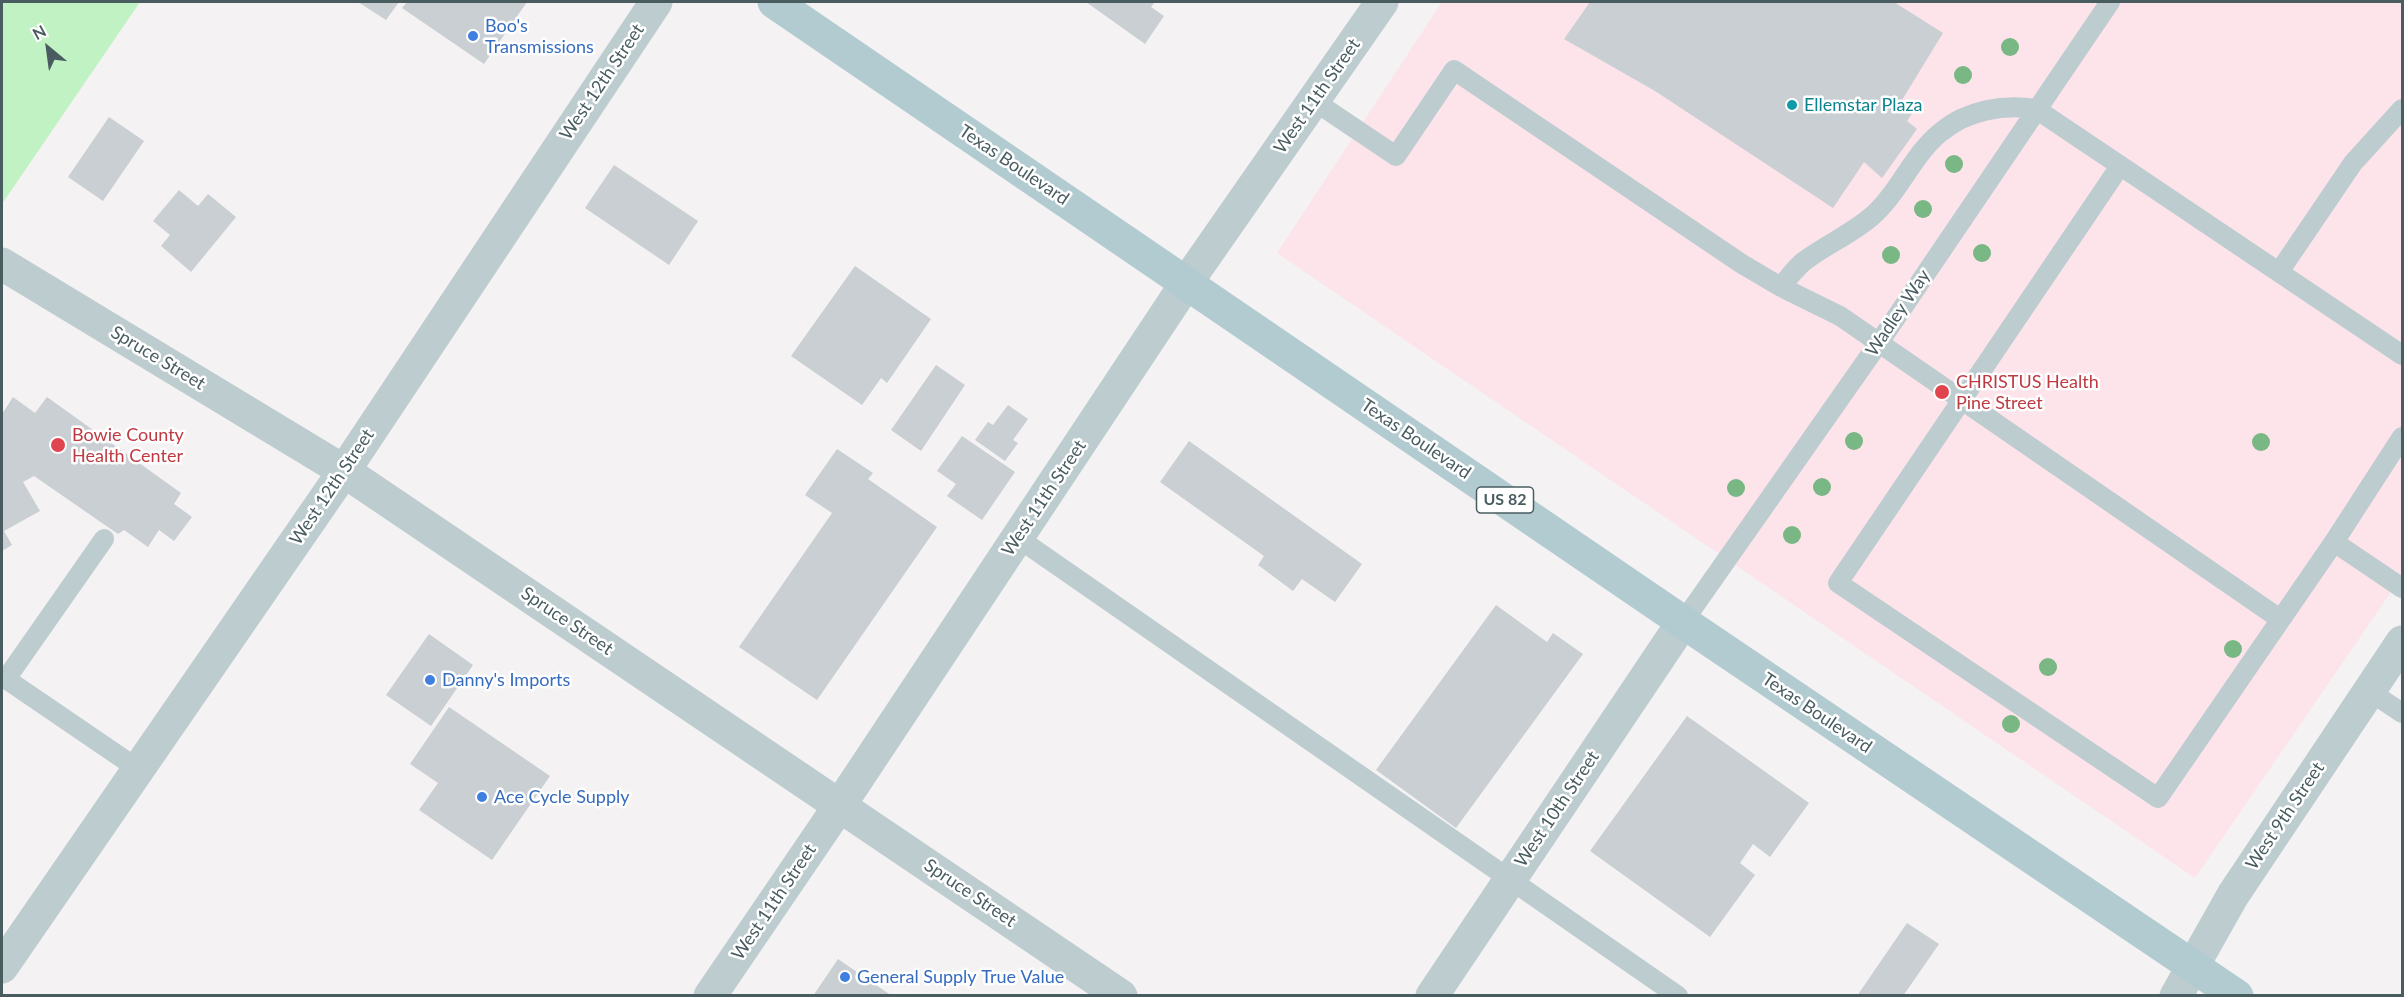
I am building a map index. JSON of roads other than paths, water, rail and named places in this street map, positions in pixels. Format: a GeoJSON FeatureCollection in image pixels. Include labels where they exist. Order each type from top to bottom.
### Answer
{"type":"FeatureCollection","features":[{"type":"Feature","properties":{"kind":"main road","name":"Texas Boulevard"},"geometry":{"type":"LineString","coordinates":[[774,2],[1683,622],[2237,996]]}},
{"type":"Feature","properties":{"kind":"street","name":"West 12th Street"},"geometry":{"type":"LineString","coordinates":[[2,967],[344,471],[656,2]]}},
{"type":"Feature","properties":{"kind":"street","name":"West 11th Street"},"geometry":{"type":"LineString","coordinates":[[710,996],[840,805],[1187,282],[1382,2]]}},
{"type":"Feature","properties":{"kind":"street","name":"Spruce Street"},"geometry":{"type":"LineString","coordinates":[[2,264],[344,471],[1121,996]]}},
{"type":"Feature","properties":{"kind":"street","name":"West 10th Street"},"geometry":{"type":"LineString","coordinates":[[1432,996],[1683,622]]}},
{"type":"Feature","properties":{"kind":"street","name":"West 9th Street"},"geometry":{"type":"LineString","coordinates":[[2176,996],[2239,887],[2403,642]]}},
{"type":"Feature","properties":{"kind":"lane","name":"Wadley Way"},"geometry":{"type":"LineString","coordinates":[[1683,622],[1878,344],[2110,2]]}},
{"type":"Feature","properties":{"kind":"lane"},"geometry":{"type":"LineString","coordinates":[[1314,101],[1396,156],[1454,70],[1743,264],[1840,316],[1962,402],[2280,618]]}},
{"type":"Feature","properties":{"kind":"lane"},"geometry":{"type":"LineString","coordinates":[[1781,286],[1808,257],[1860,227],[1879,210],[1941,131],[1979,111],[2015,106],[2036,109],[2403,355]]}},
{"type":"Feature","properties":{"kind":"lane"},"geometry":{"type":"LineString","coordinates":[[2279,272],[2353,163],[2403,109]]}},
{"type":"Feature","properties":{"kind":"lane"},"geometry":{"type":"LineString","coordinates":[[2120,166],[1838,583],[2158,798],[2334,542],[2403,437]]}},
{"type":"Feature","properties":{"kind":"lane"},"geometry":{"type":"LineString","coordinates":[[1018,538],[1678,996]]}},
{"type":"Feature","properties":{"kind":"lane"},"geometry":{"type":"LineString","coordinates":[[104,539],[4,682],[138,769]]}},
{"type":"Feature","properties":{"kind":"lane"},"geometry":{"type":"LineString","coordinates":[[2334,542],[2403,588]]}},
{"type":"Feature","properties":{"kind":"lane"},"geometry":{"type":"LineString","coordinates":[[2369,691],[2403,714]]}},
{"type":"Feature","properties":{"kind":"place","name":"Boo's Transmissions"},"geometry":{"type":"Point","coordinates":[473,36]}},
{"type":"Feature","properties":{"kind":"place","name":"Ellemstar Plaza"},"geometry":{"type":"Point","coordinates":[1792,105]}},
{"type":"Feature","properties":{"kind":"place","name":"CHRISTUS Health Pine Street"},"geometry":{"type":"Point","coordinates":[1942,392]}},
{"type":"Feature","properties":{"kind":"place","name":"Bowie County Health Center"},"geometry":{"type":"Point","coordinates":[58,445]}},
{"type":"Feature","properties":{"kind":"place","name":"Danny's Imports"},"geometry":{"type":"Point","coordinates":[430,680]}},
{"type":"Feature","properties":{"kind":"place","name":"Ace Cycle Supply"},"geometry":{"type":"Point","coordinates":[482,797]}},
{"type":"Feature","properties":{"kind":"place","name":"General Supply True Value"},"geometry":{"type":"Point","coordinates":[845,977]}}]}
